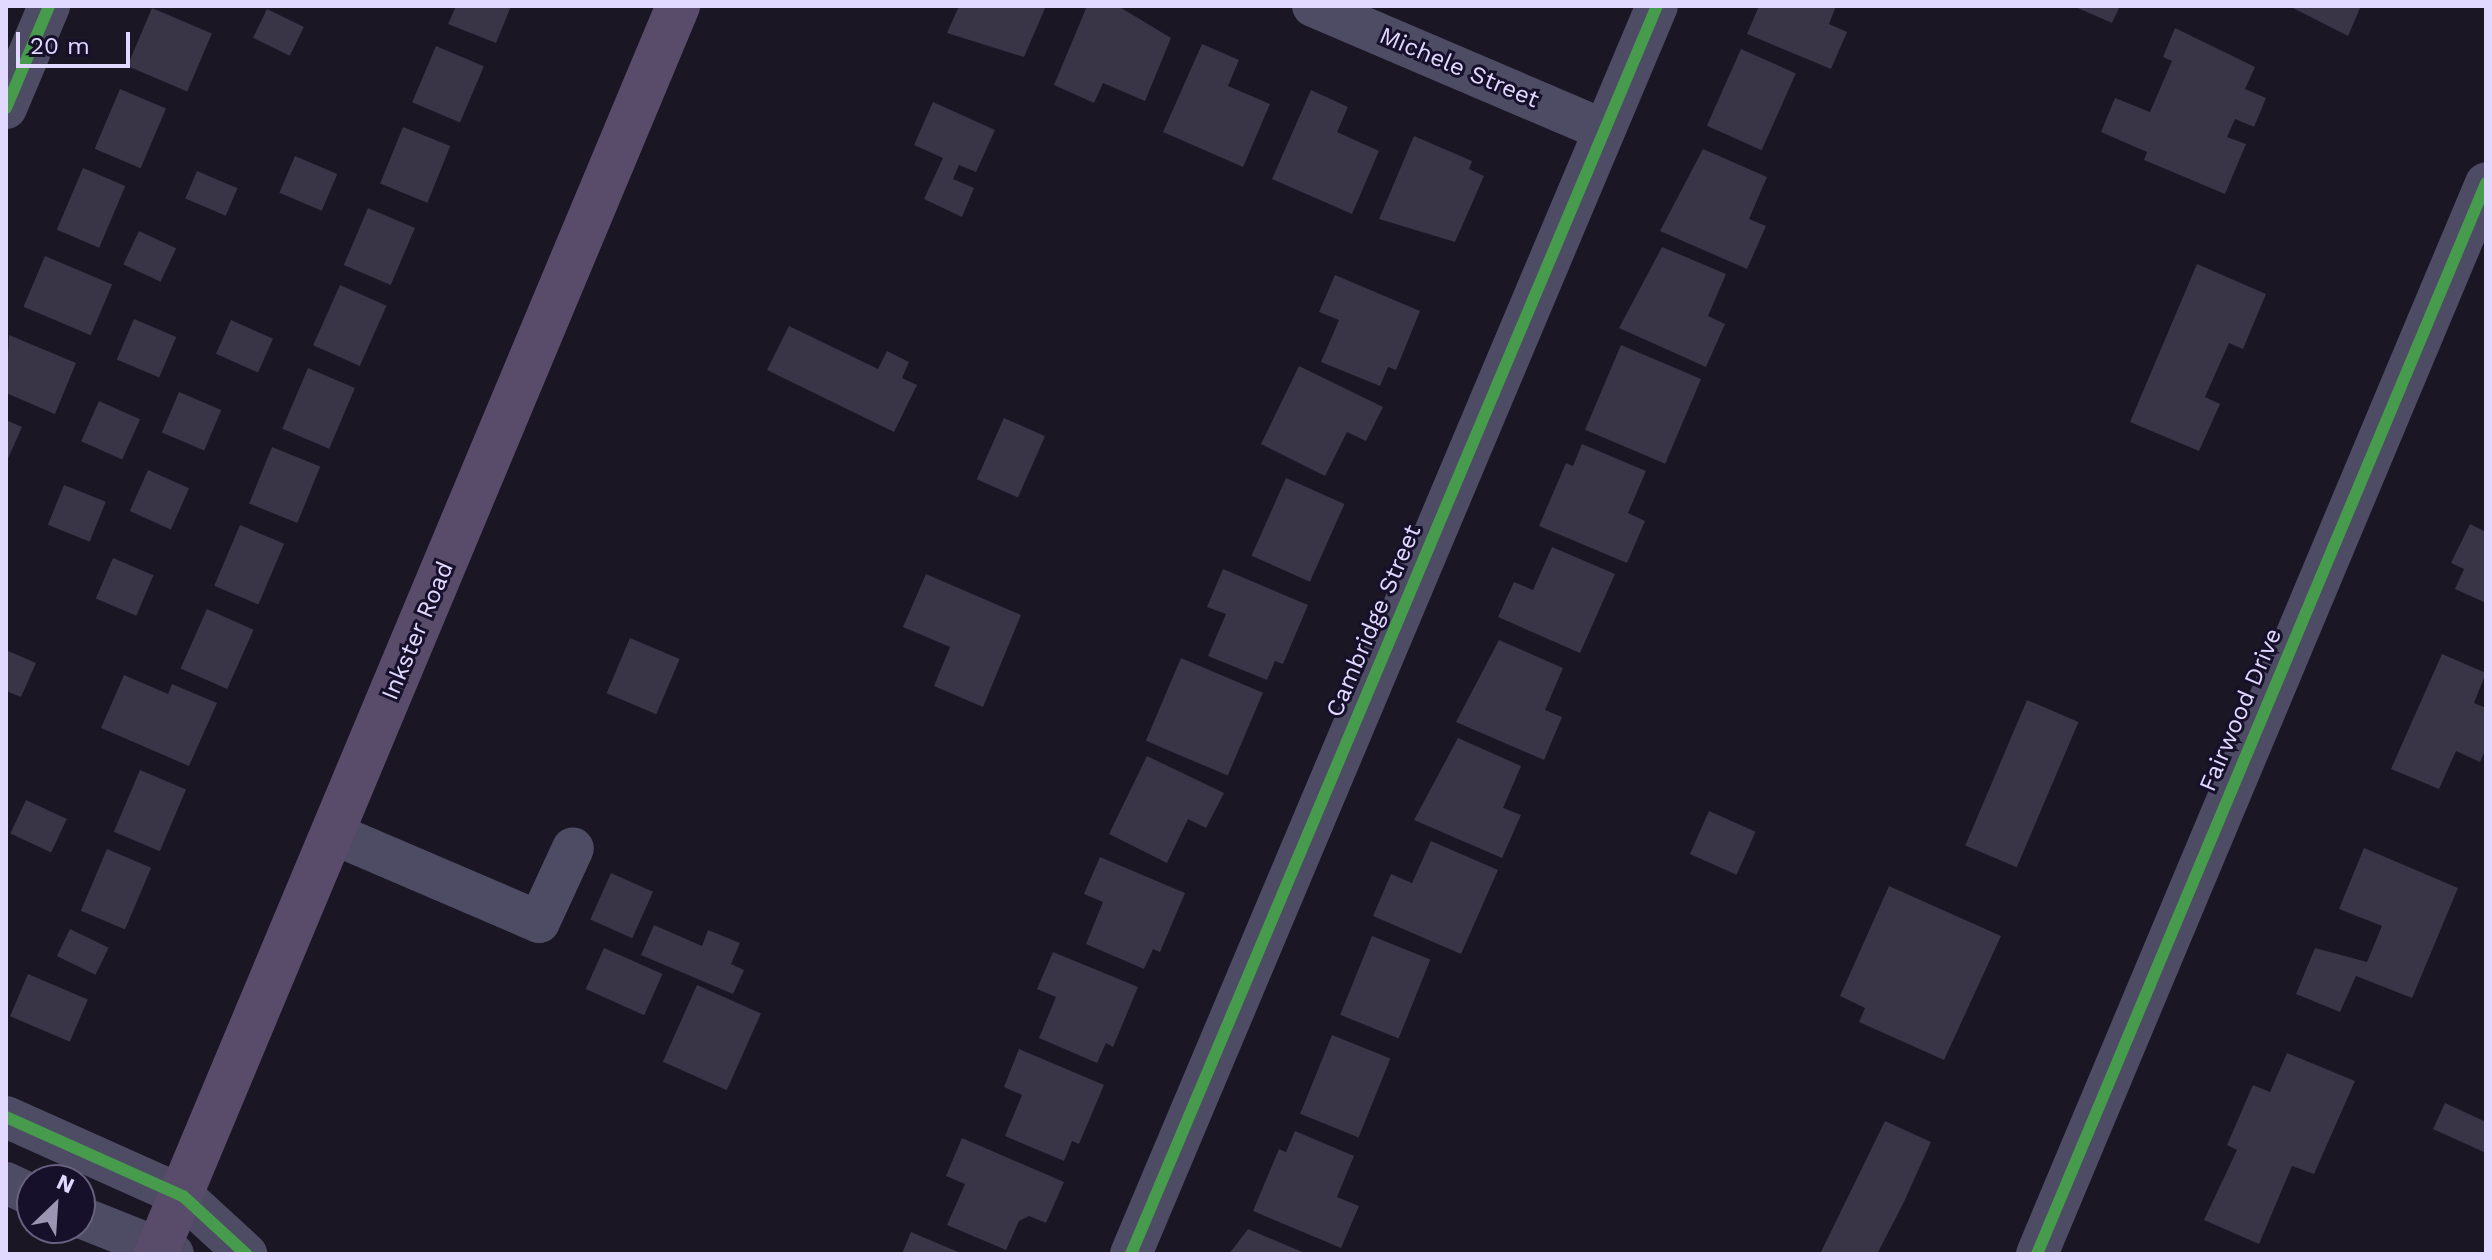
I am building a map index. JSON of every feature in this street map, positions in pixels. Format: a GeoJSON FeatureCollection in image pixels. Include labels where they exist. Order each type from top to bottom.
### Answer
{"type":"FeatureCollection","features":[{"type":"Feature","properties":{"kind":"main road","name":"Inkster Road"},"geometry":{"type":"LineString","coordinates":[[162,1253],[678,6]]}},
{"type":"Feature","properties":{"kind":"street"},"geometry":{"type":"LineString","coordinates":[[6,108],[49,6]]}},
{"type":"Feature","properties":{"kind":"street","name":"Michele Street"},"geometry":{"type":"LineString","coordinates":[[1313,6],[1604,130]]}},
{"type":"Feature","properties":{"kind":"street","name":"Cambridge Street"},"geometry":{"type":"LineString","coordinates":[[1131,1254],[1657,6]]}},
{"type":"Feature","properties":{"kind":"street","name":"Fairwood Drive"},"geometry":{"type":"LineString","coordinates":[[2037,1254],[2486,183]]}},
{"type":"Feature","properties":{"kind":"street"},"geometry":{"type":"LineString","coordinates":[[334,834],[539,922],[573,848]]}},
{"type":"Feature","properties":{"kind":"street"},"geometry":{"type":"LineString","coordinates":[[6,1117],[183,1196],[246,1254]]}},
{"type":"Feature","properties":{"kind":"street"},"geometry":{"type":"LineString","coordinates":[[96,1224],[162,1253]]}},
{"type":"Feature","properties":{"kind":"building"},"geometry":{"type":"Polygon","coordinates":[[[456,6],[511,6],[496,43],[448,24],[456,6]]]}},
{"type":"Feature","properties":{"kind":"building"},"geometry":{"type":"Polygon","coordinates":[[[959,6],[1046,6],[1024,57],[947,33],[959,6]]]}},
{"type":"Feature","properties":{"kind":"building"},"geometry":{"type":"Polygon","coordinates":[[[1087,6],[1118,6],[1171,38],[1145,101],[1103,83],[1094,103],[1054,85],[1087,6]]]}},
{"type":"Feature","properties":{"kind":"building"},"geometry":{"type":"Polygon","coordinates":[[[1759,6],[1836,6],[1829,24],[1847,32],[1831,69],[1747,34],[1759,6]]]}},
{"type":"Feature","properties":{"kind":"building"},"geometry":{"type":"Polygon","coordinates":[[[2073,6],[2120,6],[2112,23],[2073,6]]]}},
{"type":"Feature","properties":{"kind":"building"},"geometry":{"type":"Polygon","coordinates":[[[2289,6],[2361,6],[2348,36],[2289,6]]]}},
{"type":"Feature","properties":{"kind":"building"},"geometry":{"type":"Polygon","coordinates":[[[152,8],[212,33],[187,91],[127,66],[152,8]]]}},
{"type":"Feature","properties":{"kind":"building"},"geometry":{"type":"Polygon","coordinates":[[[267,9],[304,27],[290,56],[253,38],[267,9]]]}},
{"type":"Feature","properties":{"kind":"building"},"geometry":{"type":"Polygon","coordinates":[[[2175,28],[2255,67],[2245,89],[2266,98],[2254,127],[2235,119],[2227,137],[2246,144],[2225,194],[2144,160],[2147,152],[2101,132],[2115,98],[2150,112],[2172,61],[2163,57],[2175,28]]]}},
{"type":"Feature","properties":{"kind":"building"},"geometry":{"type":"Polygon","coordinates":[[[1202,44],[1239,60],[1228,86],[1270,104],[1243,167],[1163,132],[1202,44]]]}},
{"type":"Feature","properties":{"kind":"building"},"geometry":{"type":"Polygon","coordinates":[[[436,46],[484,66],[460,122],[412,102],[436,46]]]}},
{"type":"Feature","properties":{"kind":"building"},"geometry":{"type":"Polygon","coordinates":[[[1741,49],[1796,73],[1762,150],[1707,126],[1741,49]]]}},
{"type":"Feature","properties":{"kind":"building"},"geometry":{"type":"Polygon","coordinates":[[[120,89],[166,109],[141,168],[95,149],[120,89]]]}},
{"type":"Feature","properties":{"kind":"building"},"geometry":{"type":"Polygon","coordinates":[[[1311,90],[1348,107],[1337,132],[1379,151],[1352,214],[1272,179],[1311,90]]]}},
{"type":"Feature","properties":{"kind":"building"},"geometry":{"type":"Polygon","coordinates":[[[933,102],[995,130],[976,172],[959,165],[953,179],[974,188],[962,217],[924,199],[943,158],[914,145],[933,102]]]}},
{"type":"Feature","properties":{"kind":"building"},"geometry":{"type":"Polygon","coordinates":[[[403,127],[450,146],[427,203],[380,184],[403,127]]]}},
{"type":"Feature","properties":{"kind":"building"},"geometry":{"type":"Polygon","coordinates":[[[1414,136],[1472,161],[1469,169],[1484,176],[1455,242],[1379,219],[1414,136]]]}},
{"type":"Feature","properties":{"kind":"building"},"geometry":{"type":"Polygon","coordinates":[[[1703,149],[1767,177],[1749,219],[1766,226],[1747,269],[1660,231],[1703,149]]]}},
{"type":"Feature","properties":{"kind":"building"},"geometry":{"type":"Polygon","coordinates":[[[295,156],[337,174],[322,211],[279,193],[295,156]]]}},
{"type":"Feature","properties":{"kind":"building"},"geometry":{"type":"Polygon","coordinates":[[[83,168],[125,186],[99,248],[57,230],[83,168]]]}},
{"type":"Feature","properties":{"kind":"building"},"geometry":{"type":"Polygon","coordinates":[[[197,171],[238,188],[226,216],[185,199],[197,171]]]}},
{"type":"Feature","properties":{"kind":"building"},"geometry":{"type":"Polygon","coordinates":[[[368,208],[415,228],[391,285],[344,265],[368,208]]]}},
{"type":"Feature","properties":{"kind":"building"},"geometry":{"type":"Polygon","coordinates":[[[139,231],[176,248],[161,282],[123,265],[139,231]]]}},
{"type":"Feature","properties":{"kind":"building"},"geometry":{"type":"Polygon","coordinates":[[[1662,247],[1726,274],[1708,316],[1725,324],[1706,367],[1619,328],[1662,247]]]}},
{"type":"Feature","properties":{"kind":"building"},"geometry":{"type":"Polygon","coordinates":[[[45,256],[112,285],[91,335],[24,307],[45,256]]]}},
{"type":"Feature","properties":{"kind":"building"},"geometry":{"type":"Polygon","coordinates":[[[2197,264],[2266,294],[2243,349],[2229,343],[2205,397],[2220,404],[2199,451],[2130,422],[2197,264]]]}},
{"type":"Feature","properties":{"kind":"building"},"geometry":{"type":"Polygon","coordinates":[[[1335,275],[1420,311],[1396,370],[1388,367],[1380,386],[1321,362],[1339,320],[1319,312],[1335,275]]]}},
{"type":"Feature","properties":{"kind":"building"},"geometry":{"type":"Polygon","coordinates":[[[340,285],[387,306],[360,366],[313,345],[340,285]]]}},
{"type":"Feature","properties":{"kind":"building"},"geometry":{"type":"Polygon","coordinates":[[[134,319],[176,337],[159,377],[117,360],[134,319]]]}},
{"type":"Feature","properties":{"kind":"building"},"geometry":{"type":"Polygon","coordinates":[[[231,320],[273,339],[258,373],[216,354],[231,320]]]}},
{"type":"Feature","properties":{"kind":"building"},"geometry":{"type":"Polygon","coordinates":[[[789,326],[878,369],[887,351],[909,362],[902,378],[917,385],[894,432],[767,370],[789,326]]]}},
{"type":"Feature","properties":{"kind":"building"},"geometry":{"type":"Polygon","coordinates":[[[9,335],[76,363],[55,414],[6,393],[9,335]]]}},
{"type":"Feature","properties":{"kind":"building"},"geometry":{"type":"Polygon","coordinates":[[[1621,345],[1701,379],[1665,464],[1585,430],[1621,345]]]}},
{"type":"Feature","properties":{"kind":"building"},"geometry":{"type":"Polygon","coordinates":[[[1299,366],[1383,407],[1366,441],[1347,432],[1325,476],[1261,444],[1299,366]]]}},
{"type":"Feature","properties":{"kind":"building"},"geometry":{"type":"Polygon","coordinates":[[[308,368],[355,388],[329,449],[282,429],[308,368]]]}},
{"type":"Feature","properties":{"kind":"building"},"geometry":{"type":"Polygon","coordinates":[[[179,392],[221,410],[204,450],[162,433],[179,392]]]}},
{"type":"Feature","properties":{"kind":"building"},"geometry":{"type":"Polygon","coordinates":[[[99,401],[140,419],[122,459],[81,441],[99,401]]]}},
{"type":"Feature","properties":{"kind":"building"},"geometry":{"type":"Polygon","coordinates":[[[1004,418],[1045,436],[1018,498],[977,479],[1004,418]]]}},
{"type":"Feature","properties":{"kind":"building"},"geometry":{"type":"Polygon","coordinates":[[[6,420],[22,427],[6,463],[6,420]]]}},
{"type":"Feature","properties":{"kind":"building"},"geometry":{"type":"Polygon","coordinates":[[[1582,444],[1646,471],[1628,513],[1645,521],[1627,563],[1539,526],[1566,463],[1573,466],[1582,444]]]}},
{"type":"Feature","properties":{"kind":"building"},"geometry":{"type":"Polygon","coordinates":[[[272,447],[320,466],[297,523],[249,504],[272,447]]]}},
{"type":"Feature","properties":{"kind":"building"},"geometry":{"type":"Polygon","coordinates":[[[148,470],[189,488],[171,529],[130,511],[148,470]]]}},
{"type":"Feature","properties":{"kind":"building"},"geometry":{"type":"Polygon","coordinates":[[[1286,478],[1344,504],[1310,582],[1251,556],[1286,478]]]}},
{"type":"Feature","properties":{"kind":"building"},"geometry":{"type":"Polygon","coordinates":[[[64,485],[106,502],[90,542],[48,525],[64,485]]]}},
{"type":"Feature","properties":{"kind":"building"},"geometry":{"type":"Polygon","coordinates":[[[2470,524],[2486,532],[2486,603],[2455,589],[2464,569],[2451,563],[2470,524]]]}},
{"type":"Feature","properties":{"kind":"building"},"geometry":{"type":"Polygon","coordinates":[[[240,525],[284,544],[258,605],[214,586],[240,525]]]}},
{"type":"Feature","properties":{"kind":"building"},"geometry":{"type":"Polygon","coordinates":[[[1552,547],[1615,574],[1580,653],[1498,617],[1514,582],[1533,590],[1552,547]]]}},
{"type":"Feature","properties":{"kind":"building"},"geometry":{"type":"Polygon","coordinates":[[[113,558],[154,575],[136,616],[96,599],[113,558]]]}},
{"type":"Feature","properties":{"kind":"building"},"geometry":{"type":"Polygon","coordinates":[[[1223,569],[1308,605],[1283,664],[1275,661],[1267,680],[1208,656],[1226,614],[1207,607],[1223,569]]]}},
{"type":"Feature","properties":{"kind":"building"},"geometry":{"type":"Polygon","coordinates":[[[926,574],[1021,615],[983,707],[934,686],[950,647],[903,627],[926,574]]]}},
{"type":"Feature","properties":{"kind":"building"},"geometry":{"type":"Polygon","coordinates":[[[207,609],[254,630],[227,689],[181,668],[207,609]]]}},
{"type":"Feature","properties":{"kind":"building"},"geometry":{"type":"Polygon","coordinates":[[[630,638],[680,659],[656,714],[607,693],[630,638]]]}},
{"type":"Feature","properties":{"kind":"building"},"geometry":{"type":"Polygon","coordinates":[[[1499,640],[1563,668],[1545,710],[1562,717],[1544,760],[1456,722],[1499,640]]]}},
{"type":"Feature","properties":{"kind":"building"},"geometry":{"type":"Polygon","coordinates":[[[6,650],[36,663],[21,697],[6,691],[6,650]]]}},
{"type":"Feature","properties":{"kind":"building"},"geometry":{"type":"Polygon","coordinates":[[[2442,654],[2486,673],[2474,703],[2486,708],[2486,749],[2480,762],[2456,751],[2439,789],[2391,769],[2442,654]]]}},
{"type":"Feature","properties":{"kind":"building"},"geometry":{"type":"Polygon","coordinates":[[[1181,658],[1263,693],[1228,776],[1146,741],[1181,658]]]}},
{"type":"Feature","properties":{"kind":"building"},"geometry":{"type":"Polygon","coordinates":[[[124,675],[168,694],[172,684],[217,703],[189,766],[101,728],[124,675]]]}},
{"type":"Feature","properties":{"kind":"building"},"geometry":{"type":"Polygon","coordinates":[[[2027,700],[2079,722],[2017,867],[1965,845],[2027,700]]]}},
{"type":"Feature","properties":{"kind":"building"},"geometry":{"type":"Polygon","coordinates":[[[1458,738],[1521,766],[1503,808],[1521,815],[1502,858],[1414,820],[1458,738]]]}},
{"type":"Feature","properties":{"kind":"building"},"geometry":{"type":"Polygon","coordinates":[[[1147,756],[1224,793],[1206,828],[1188,819],[1167,863],[1109,834],[1147,756]]]}},
{"type":"Feature","properties":{"kind":"building"},"geometry":{"type":"Polygon","coordinates":[[[140,770],[186,790],[160,851],[114,832],[140,770]]]}},
{"type":"Feature","properties":{"kind":"building"},"geometry":{"type":"Polygon","coordinates":[[[26,800],[67,819],[51,853],[10,834],[26,800]]]}},
{"type":"Feature","properties":{"kind":"building"},"geometry":{"type":"Polygon","coordinates":[[[1709,811],[1756,832],[1736,875],[1690,854],[1709,811]]]}},
{"type":"Feature","properties":{"kind":"building"},"geometry":{"type":"Polygon","coordinates":[[[1431,841],[1498,870],[1461,954],[1373,916],[1391,874],[1412,883],[1431,841]]]}},
{"type":"Feature","properties":{"kind":"building"},"geometry":{"type":"Polygon","coordinates":[[[2364,848],[2458,888],[2412,998],[2356,976],[2340,1012],[2296,994],[2315,948],[2367,962],[2382,926],[2339,909],[2364,848]]]}},
{"type":"Feature","properties":{"kind":"building"},"geometry":{"type":"Polygon","coordinates":[[[107,849],[151,868],[125,929],[81,911],[107,849]]]}},
{"type":"Feature","properties":{"kind":"building"},"geometry":{"type":"Polygon","coordinates":[[[1100,857],[1185,893],[1160,952],[1153,949],[1144,969],[1086,944],[1103,902],[1084,894],[1100,857]]]}},
{"type":"Feature","properties":{"kind":"building"},"geometry":{"type":"Polygon","coordinates":[[[611,873],[653,892],[632,938],[590,920],[611,873]]]}},
{"type":"Feature","properties":{"kind":"building"},"geometry":{"type":"Polygon","coordinates":[[[1889,886],[2001,936],[1944,1060],[1859,1022],[1865,1008],[1840,996],[1889,886]]]}},
{"type":"Feature","properties":{"kind":"building"},"geometry":{"type":"Polygon","coordinates":[[[654,925],[702,946],[708,930],[740,943],[731,964],[744,970],[733,994],[641,955],[654,925]]]}},
{"type":"Feature","properties":{"kind":"building"},"geometry":{"type":"Polygon","coordinates":[[[70,929],[109,948],[95,975],[57,956],[70,929]]]}},
{"type":"Feature","properties":{"kind":"building"},"geometry":{"type":"Polygon","coordinates":[[[1372,936],[1430,960],[1399,1038],[1340,1015],[1372,936]]]}},
{"type":"Feature","properties":{"kind":"building"},"geometry":{"type":"Polygon","coordinates":[[[604,948],[662,974],[644,1015],[586,989],[604,948]]]}},
{"type":"Feature","properties":{"kind":"building"},"geometry":{"type":"Polygon","coordinates":[[[1053,952],[1138,987],[1113,1047],[1106,1043],[1097,1063],[1039,1038],[1056,997],[1037,989],[1053,952]]]}},
{"type":"Feature","properties":{"kind":"building"},"geometry":{"type":"Polygon","coordinates":[[[28,974],[88,999],[70,1042],[10,1016],[28,974]]]}},
{"type":"Feature","properties":{"kind":"building"},"geometry":{"type":"Polygon","coordinates":[[[697,985],[761,1013],[727,1090],[663,1062],[697,985]]]}},
{"type":"Feature","properties":{"kind":"building"},"geometry":{"type":"Polygon","coordinates":[[[1332,1035],[1390,1059],[1359,1137],[1300,1114],[1332,1035]]]}},
{"type":"Feature","properties":{"kind":"building"},"geometry":{"type":"Polygon","coordinates":[[[1019,1049],[1104,1085],[1079,1144],[1072,1141],[1064,1161],[1005,1136],[1022,1095],[1004,1087],[1019,1049]]]}},
{"type":"Feature","properties":{"kind":"building"},"geometry":{"type":"Polygon","coordinates":[[[2287,1053],[2355,1081],[2314,1174],[2292,1166],[2259,1244],[2204,1220],[2237,1150],[2227,1145],[2253,1085],[2270,1092],[2287,1053]]]}},
{"type":"Feature","properties":{"kind":"building"},"geometry":{"type":"Polygon","coordinates":[[[2445,1103],[2486,1122],[2486,1153],[2433,1129],[2445,1103]]]}},
{"type":"Feature","properties":{"kind":"building"},"geometry":{"type":"Polygon","coordinates":[[[1885,1121],[1931,1142],[1903,1204],[1877,1254],[1820,1254],[1885,1121]]]}},
{"type":"Feature","properties":{"kind":"building"},"geometry":{"type":"Polygon","coordinates":[[[1295,1131],[1354,1156],[1337,1197],[1359,1206],[1341,1248],[1253,1211],[1279,1149],[1286,1152],[1295,1131]]]}},
{"type":"Feature","properties":{"kind":"building"},"geometry":{"type":"Polygon","coordinates":[[[962,1138],[1064,1182],[1046,1223],[1029,1216],[1019,1221],[1006,1250],[947,1225],[965,1184],[946,1176],[962,1138]]]}},
{"type":"Feature","properties":{"kind":"building"},"geometry":{"type":"Polygon","coordinates":[[[1248,1229],[1307,1254],[1229,1254],[1248,1229]]]}},
{"type":"Feature","properties":{"kind":"building"},"geometry":{"type":"Polygon","coordinates":[[[911,1232],[963,1254],[902,1254],[911,1232]]]}},
{"type":"Feature","properties":{"kind":"cycle path"},"geometry":{"type":"LineString","coordinates":[[6,108],[49,6]]}},
{"type":"Feature","properties":{"kind":"cycle path"},"geometry":{"type":"LineString","coordinates":[[1131,1254],[1657,6]]}},
{"type":"Feature","properties":{"kind":"cycle path"},"geometry":{"type":"LineString","coordinates":[[2037,1254],[2486,183]]}},
{"type":"Feature","properties":{"kind":"cycle path"},"geometry":{"type":"LineString","coordinates":[[6,1117],[183,1196],[246,1254]]}}]}
